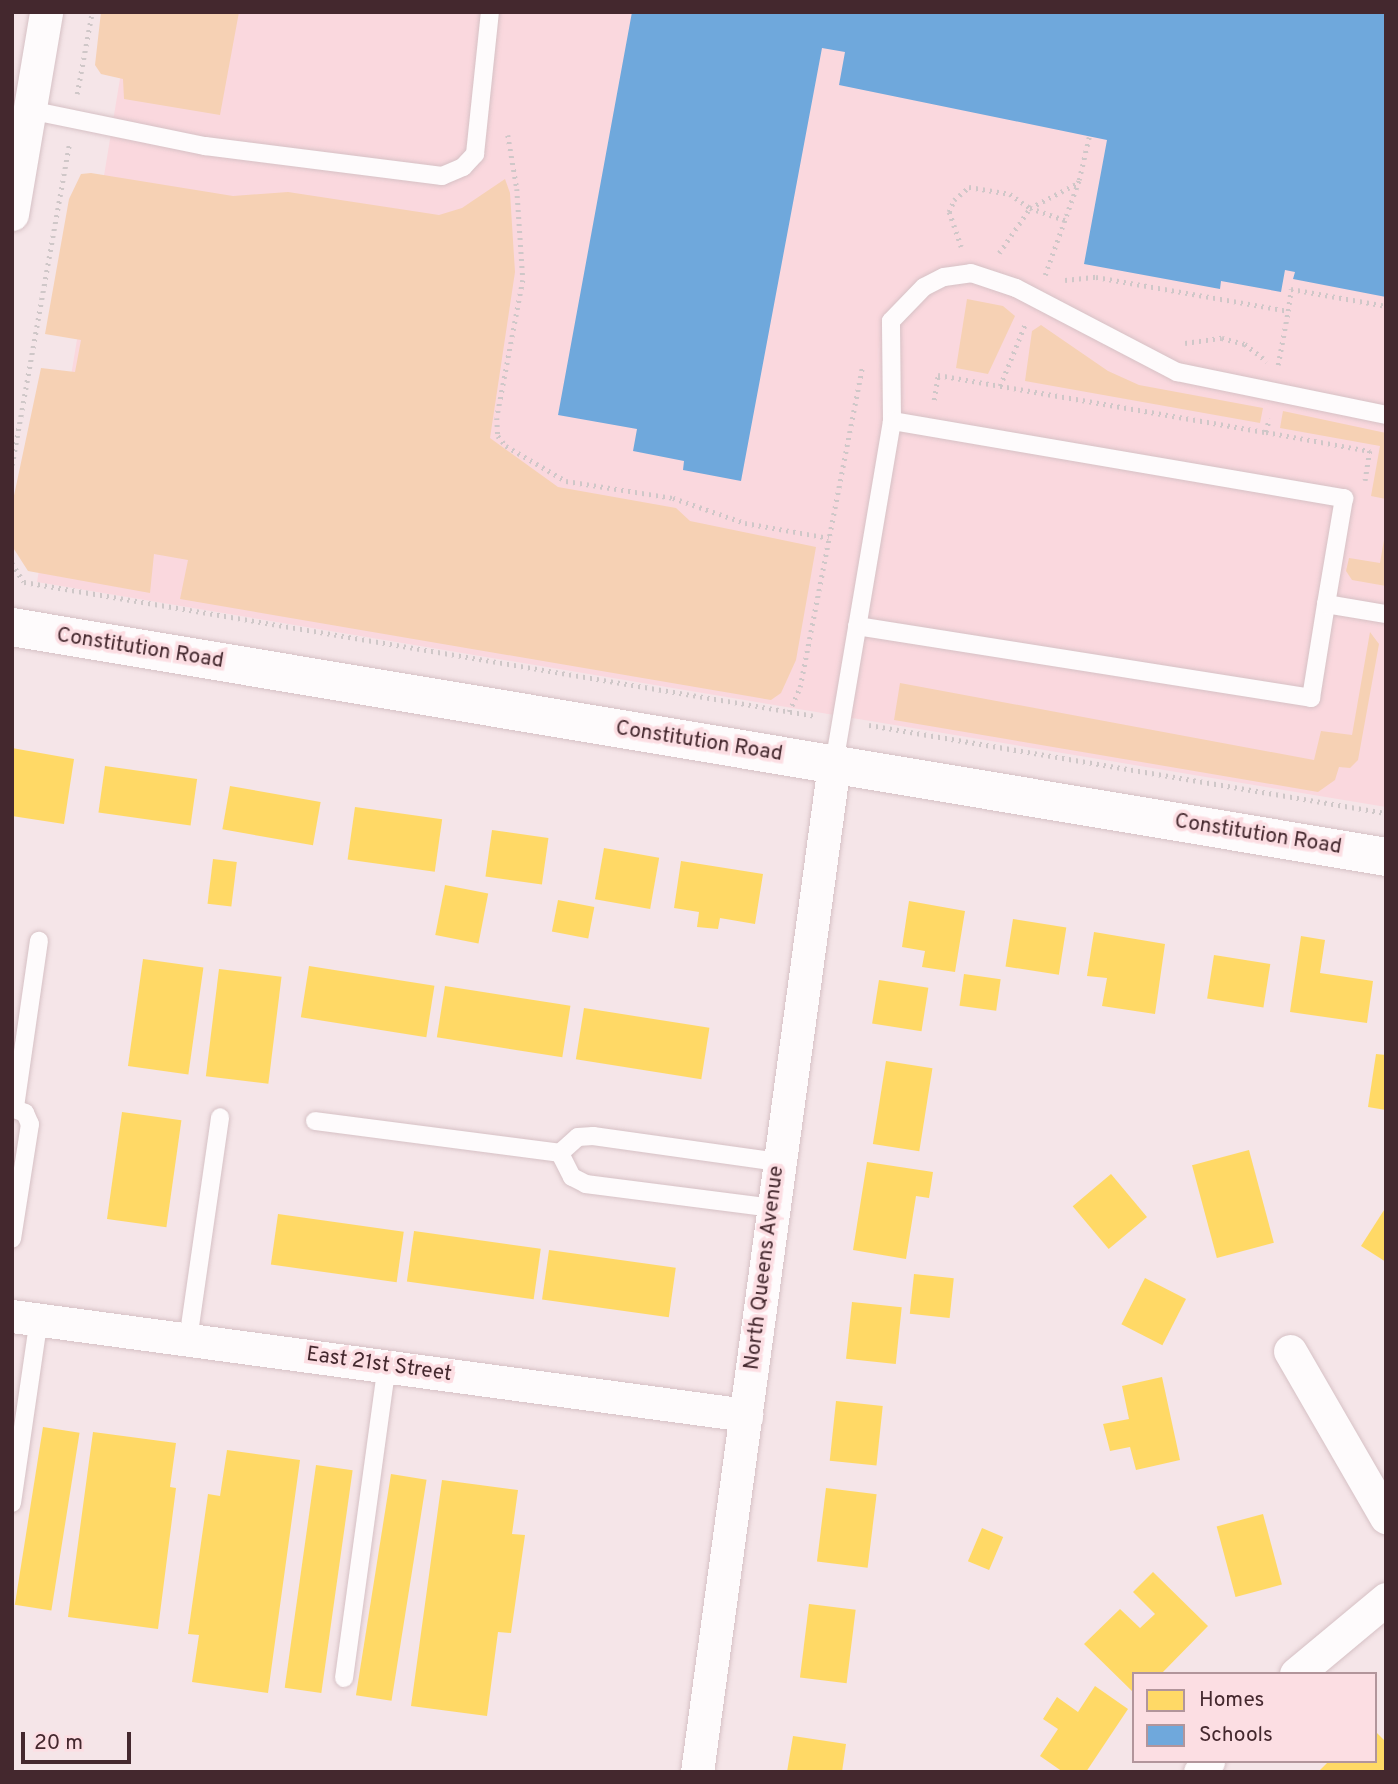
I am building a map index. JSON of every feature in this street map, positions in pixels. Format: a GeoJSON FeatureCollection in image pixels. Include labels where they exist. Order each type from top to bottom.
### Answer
{"type":"FeatureCollection","features":[{"type":"Feature","properties":{"kind":"street"},"geometry":{"type":"LineString","coordinates":[[12,214],[24,104],[46,12]]}},
{"type":"Feature","properties":{"kind":"street","name":"Constitution Road"},"geometry":{"type":"LineString","coordinates":[[12,627],[1386,855]]}},
{"type":"Feature","properties":{"kind":"street","name":"North Queens Avenue"},"geometry":{"type":"LineString","coordinates":[[697,1772],[834,764]]}},
{"type":"Feature","properties":{"kind":"street","name":"East 21st Street"},"geometry":{"type":"LineString","coordinates":[[26,1318],[746,1415]]}},
{"type":"Feature","properties":{"kind":"street"},"geometry":{"type":"LineString","coordinates":[[1290,1351],[1386,1517]]}},
{"type":"Feature","properties":{"kind":"street"},"geometry":{"type":"LineString","coordinates":[[1298,1672],[1386,1600]]}},
{"type":"Feature","properties":{"kind":"lane"},"geometry":{"type":"LineString","coordinates":[[24,104],[73,118],[205,146],[442,176],[463,167],[475,153],[490,12]]}},
{"type":"Feature","properties":{"kind":"lane"},"geometry":{"type":"LineString","coordinates":[[834,764],[892,421],[891,321],[924,287],[944,277],[971,273],[1035,299],[1177,372],[1273,394],[1386,415]]}},
{"type":"Feature","properties":{"kind":"lane"},"geometry":{"type":"LineString","coordinates":[[857,626],[1311,698],[1344,498],[892,421]]}},
{"type":"Feature","properties":{"kind":"lane"},"geometry":{"type":"LineString","coordinates":[[1326,604],[1386,614]]}},
{"type":"Feature","properties":{"kind":"lane"},"geometry":{"type":"LineString","coordinates":[[12,1239],[30,1125],[25,1113],[13,1107],[39,941]]}},
{"type":"Feature","properties":{"kind":"lane"},"geometry":{"type":"LineString","coordinates":[[188,1339],[220,1116]]}},
{"type":"Feature","properties":{"kind":"lane"},"geometry":{"type":"LineString","coordinates":[[315,1121],[560,1153],[578,1137],[593,1136],[778,1162]]}},
{"type":"Feature","properties":{"kind":"lane"},"geometry":{"type":"LineString","coordinates":[[560,1153],[572,1177],[586,1184],[772,1208]]}},
{"type":"Feature","properties":{"kind":"lane"},"geometry":{"type":"LineString","coordinates":[[12,1503],[26,1318]]}},
{"type":"Feature","properties":{"kind":"lane"},"geometry":{"type":"LineString","coordinates":[[344,1678],[387,1366]]}},
{"type":"Feature","properties":{"kind":"path"},"geometry":{"type":"LineString","coordinates":[[12,465],[92,12]]}},
{"type":"Feature","properties":{"kind":"path"},"geometry":{"type":"LineString","coordinates":[[508,131],[517,189],[523,281],[497,418],[498,436],[506,446],[566,481],[673,498],[745,523],[829,538]]}},
{"type":"Feature","properties":{"kind":"path"},"geometry":{"type":"LineString","coordinates":[[1000,386],[1047,271],[1079,180],[1089,137]]}},
{"type":"Feature","properties":{"kind":"path"},"geometry":{"type":"LineString","coordinates":[[999,253],[1022,226],[1030,208],[1071,189],[1079,180]]}},
{"type":"Feature","properties":{"kind":"path"},"geometry":{"type":"LineString","coordinates":[[961,247],[950,212],[954,200],[969,187],[1010,194],[1030,208],[1065,220]]}},
{"type":"Feature","properties":{"kind":"path"},"geometry":{"type":"LineString","coordinates":[[953,248],[971,248]]}},
{"type":"Feature","properties":{"kind":"path"},"geometry":{"type":"LineString","coordinates":[[990,250],[1010,255]]}},
{"type":"Feature","properties":{"kind":"path"},"geometry":{"type":"LineString","coordinates":[[1040,267],[1074,286]]}},
{"type":"Feature","properties":{"kind":"path"},"geometry":{"type":"LineString","coordinates":[[1065,280],[1096,277],[1288,310]]}},
{"type":"Feature","properties":{"kind":"path"},"geometry":{"type":"LineString","coordinates":[[1266,432],[1291,289],[1386,306]]}},
{"type":"Feature","properties":{"kind":"path"},"geometry":{"type":"LineString","coordinates":[[1175,342],[1222,338],[1245,344],[1267,361],[1279,362]]}},
{"type":"Feature","properties":{"kind":"path"},"geometry":{"type":"LineString","coordinates":[[789,712],[800,687],[864,354]]}},
{"type":"Feature","properties":{"kind":"path"},"geometry":{"type":"LineString","coordinates":[[933,406],[939,375],[1370,451],[1363,491]]}},
{"type":"Feature","properties":{"kind":"path"},"geometry":{"type":"LineString","coordinates":[[12,563],[24,582],[1386,813]]}},
{"type":"Feature","properties":{"kind":"shaded area"},"geometry":{"type":"Polygon","coordinates":[[[101,12],[239,12],[220,115],[124,99],[123,79],[101,74],[95,65],[101,12]]]}},
{"type":"Feature","properties":{"kind":"shaded area"},"geometry":{"type":"Polygon","coordinates":[[[131,12],[1386,12],[1386,807],[37,582],[131,12]]]}},
{"type":"Feature","properties":{"kind":"shaded area"},"geometry":{"type":"Polygon","coordinates":[[[91,173],[233,196],[288,192],[439,215],[462,208],[505,179],[510,193],[515,272],[490,438],[558,487],[676,508],[690,521],[816,547],[796,660],[781,693],[771,700],[180,599],[188,560],[154,554],[150,593],[28,571],[12,546],[12,505],[41,368],[75,372],[81,340],[45,334],[69,199],[81,174],[91,173]]]}},
{"type":"Feature","properties":{"kind":"shaded area"},"geometry":{"type":"Polygon","coordinates":[[[967,299],[1003,306],[1015,316],[988,374],[956,368],[967,299]]]}},
{"type":"Feature","properties":{"kind":"shaded area"},"geometry":{"type":"Polygon","coordinates":[[[1041,325],[1108,371],[1139,385],[1263,408],[1260,423],[1025,381],[1032,331],[1041,325]]]}},
{"type":"Feature","properties":{"kind":"shaded area"},"geometry":{"type":"Polygon","coordinates":[[[1283,411],[1386,433],[1386,499],[1371,496],[1380,446],[1280,428],[1283,411]]]}},
{"type":"Feature","properties":{"kind":"shaded area"},"geometry":{"type":"Polygon","coordinates":[[[1386,528],[1386,586],[1352,580],[1346,571],[1349,558],[1380,563],[1386,528]]]}},
{"type":"Feature","properties":{"kind":"shaded area"},"geometry":{"type":"Polygon","coordinates":[[[1370,632],[1379,644],[1358,760],[1350,768],[1339,767],[1335,780],[1318,792],[894,720],[900,683],[1314,760],[1321,731],[1352,735],[1370,632]]]}},
{"type":"Feature","properties":{"kind":"building: Homes"},"geometry":{"type":"Polygon","coordinates":[[[12,748],[74,759],[64,824],[12,816],[12,748]]]}},
{"type":"Feature","properties":{"kind":"building: Homes"},"geometry":{"type":"Polygon","coordinates":[[[105,766],[197,779],[191,825],[98,813],[105,766]]]}},
{"type":"Feature","properties":{"kind":"building: Homes"},"geometry":{"type":"Polygon","coordinates":[[[230,786],[321,802],[313,845],[222,829],[230,786]]]}},
{"type":"Feature","properties":{"kind":"building: Homes"},"geometry":{"type":"Polygon","coordinates":[[[355,807],[442,819],[435,872],[348,859],[355,807]]]}},
{"type":"Feature","properties":{"kind":"building: Homes"},"geometry":{"type":"Polygon","coordinates":[[[492,830],[548,838],[542,884],[485,877],[492,830]]]}},
{"type":"Feature","properties":{"kind":"building: Homes"},"geometry":{"type":"Polygon","coordinates":[[[604,848],[659,858],[650,909],[595,899],[604,848]]]}},
{"type":"Feature","properties":{"kind":"building: Homes"},"geometry":{"type":"Polygon","coordinates":[[[213,859],[237,862],[231,907],[208,904],[213,859]]]}},
{"type":"Feature","properties":{"kind":"building: Homes"},"geometry":{"type":"Polygon","coordinates":[[[681,861],[763,874],[755,924],[720,918],[718,929],[697,927],[699,912],[674,908],[681,861]]]}},
{"type":"Feature","properties":{"kind":"building: Homes"},"geometry":{"type":"Polygon","coordinates":[[[445,885],[488,893],[478,943],[435,935],[445,885]]]}},
{"type":"Feature","properties":{"kind":"building: Homes"},"geometry":{"type":"Polygon","coordinates":[[[558,900],[594,907],[588,938],[552,931],[558,900]]]}},
{"type":"Feature","properties":{"kind":"building: Homes"},"geometry":{"type":"Polygon","coordinates":[[[909,901],[965,911],[955,972],[922,967],[925,951],[902,947],[909,901]]]}},
{"type":"Feature","properties":{"kind":"building: Homes"},"geometry":{"type":"Polygon","coordinates":[[[1013,919],[1066,927],[1059,975],[1005,966],[1013,919]]]}},
{"type":"Feature","properties":{"kind":"building: Homes"},"geometry":{"type":"Polygon","coordinates":[[[1094,932],[1165,944],[1155,1014],[1102,1006],[1107,978],[1087,976],[1094,932]]]}},
{"type":"Feature","properties":{"kind":"building: Homes"},"geometry":{"type":"Polygon","coordinates":[[[1301,936],[1325,940],[1320,973],[1373,981],[1367,1023],[1290,1012],[1301,936]]]}},
{"type":"Feature","properties":{"kind":"building: Homes"},"geometry":{"type":"Polygon","coordinates":[[[1214,955],[1270,964],[1263,1007],[1207,998],[1214,955]]]}},
{"type":"Feature","properties":{"kind":"building: Homes"},"geometry":{"type":"Polygon","coordinates":[[[143,959],[203,967],[188,1074],[128,1066],[143,959]]]}},
{"type":"Feature","properties":{"kind":"building: Homes"},"geometry":{"type":"Polygon","coordinates":[[[309,966],[434,986],[426,1037],[301,1017],[309,966]]]}},
{"type":"Feature","properties":{"kind":"building: Homes"},"geometry":{"type":"Polygon","coordinates":[[[219,969],[282,977],[268,1084],[206,1076],[219,969]]]}},
{"type":"Feature","properties":{"kind":"building: Homes"},"geometry":{"type":"Polygon","coordinates":[[[964,974],[1001,979],[996,1011],[960,1006],[964,974]]]}},
{"type":"Feature","properties":{"kind":"building: Homes"},"geometry":{"type":"Polygon","coordinates":[[[879,980],[928,988],[922,1031],[872,1023],[879,980]]]}},
{"type":"Feature","properties":{"kind":"building: Homes"},"geometry":{"type":"Polygon","coordinates":[[[445,986],[570,1006],[562,1057],[437,1037],[445,986]]]}},
{"type":"Feature","properties":{"kind":"building: Homes"},"geometry":{"type":"Polygon","coordinates":[[[584,1008],[709,1028],[701,1079],[576,1059],[584,1008]]]}},
{"type":"Feature","properties":{"kind":"building: Homes"},"geometry":{"type":"Polygon","coordinates":[[[1376,1054],[1386,1055],[1386,1110],[1368,1107],[1376,1054]]]}},
{"type":"Feature","properties":{"kind":"building: Homes"},"geometry":{"type":"Polygon","coordinates":[[[886,1061],[932,1068],[919,1151],[873,1144],[886,1061]]]}},
{"type":"Feature","properties":{"kind":"building: Homes"},"geometry":{"type":"Polygon","coordinates":[[[122,1112],[181,1120],[166,1227],[107,1219],[122,1112]]]}},
{"type":"Feature","properties":{"kind":"building: Homes"},"geometry":{"type":"Polygon","coordinates":[[[1249,1150],[1274,1243],[1217,1258],[1192,1165],[1249,1150]]]}},
{"type":"Feature","properties":{"kind":"building: Homes"},"geometry":{"type":"Polygon","coordinates":[[[867,1162],[933,1172],[929,1198],[916,1196],[906,1259],[853,1250],[867,1162]]]}},
{"type":"Feature","properties":{"kind":"building: Homes"},"geometry":{"type":"Polygon","coordinates":[[[1111,1174],[1147,1217],[1109,1249],[1073,1206],[1111,1174]]]}},
{"type":"Feature","properties":{"kind":"building: Homes"},"geometry":{"type":"Polygon","coordinates":[[[1386,1207],[1386,1262],[1361,1246],[1386,1207]]]}},
{"type":"Feature","properties":{"kind":"building: Homes"},"geometry":{"type":"Polygon","coordinates":[[[278,1214],[404,1232],[397,1282],[271,1265],[278,1214]]]}},
{"type":"Feature","properties":{"kind":"building: Homes"},"geometry":{"type":"Polygon","coordinates":[[[414,1231],[541,1249],[534,1299],[407,1282],[414,1231]]]}},
{"type":"Feature","properties":{"kind":"building: Homes"},"geometry":{"type":"Polygon","coordinates":[[[549,1250],[676,1268],[669,1317],[542,1300],[549,1250]]]}},
{"type":"Feature","properties":{"kind":"building: Homes"},"geometry":{"type":"Polygon","coordinates":[[[914,1274],[954,1278],[950,1318],[910,1314],[914,1274]]]}},
{"type":"Feature","properties":{"kind":"building: Homes"},"geometry":{"type":"Polygon","coordinates":[[[1145,1278],[1186,1299],[1162,1345],[1121,1324],[1145,1278]]]}},
{"type":"Feature","properties":{"kind":"building: Homes"},"geometry":{"type":"Polygon","coordinates":[[[852,1302],[902,1307],[896,1364],[846,1359],[852,1302]]]}},
{"type":"Feature","properties":{"kind":"building: Homes"},"geometry":{"type":"Polygon","coordinates":[[[1162,1377],[1180,1460],[1136,1470],[1130,1447],[1110,1451],[1103,1424],[1129,1419],[1122,1386],[1162,1377]]]}},
{"type":"Feature","properties":{"kind":"building: Homes"},"geometry":{"type":"Polygon","coordinates":[[[836,1401],[883,1406],[876,1466],[830,1461],[836,1401]]]}},
{"type":"Feature","properties":{"kind":"building: Homes"},"geometry":{"type":"Polygon","coordinates":[[[43,1427],[80,1433],[51,1611],[15,1605],[43,1427]]]}},
{"type":"Feature","properties":{"kind":"building: Homes"},"geometry":{"type":"Polygon","coordinates":[[[93,1432],[176,1443],[170,1487],[176,1488],[158,1629],[68,1617],[93,1432]]]}},
{"type":"Feature","properties":{"kind":"building: Homes"},"geometry":{"type":"Polygon","coordinates":[[[227,1450],[300,1460],[268,1693],[192,1682],[199,1635],[188,1634],[208,1494],[220,1496],[227,1450]]]}},
{"type":"Feature","properties":{"kind":"building: Homes"},"geometry":{"type":"Polygon","coordinates":[[[316,1465],[353,1470],[321,1693],[285,1688],[316,1465]]]}},
{"type":"Feature","properties":{"kind":"building: Homes"},"geometry":{"type":"Polygon","coordinates":[[[391,1474],[427,1480],[392,1701],[356,1695],[391,1474]]]}},
{"type":"Feature","properties":{"kind":"building: Homes"},"geometry":{"type":"Polygon","coordinates":[[[442,1480],[518,1490],[512,1534],[525,1535],[511,1633],[498,1632],[487,1716],[411,1706],[442,1480]]]}},
{"type":"Feature","properties":{"kind":"building: Homes"},"geometry":{"type":"Polygon","coordinates":[[[826,1488],[877,1494],[868,1568],[817,1561],[826,1488]]]}},
{"type":"Feature","properties":{"kind":"building: Homes"},"geometry":{"type":"Polygon","coordinates":[[[1263,1514],[1282,1585],[1236,1597],[1217,1526],[1263,1514]]]}},
{"type":"Feature","properties":{"kind":"building: Homes"},"geometry":{"type":"Polygon","coordinates":[[[982,1528],[1003,1537],[989,1570],[968,1561],[982,1528]]]}},
{"type":"Feature","properties":{"kind":"building: Homes"},"geometry":{"type":"Polygon","coordinates":[[[1153,1572],[1208,1626],[1163,1672],[1132,1672],[1132,1691],[1084,1644],[1120,1609],[1140,1628],[1155,1614],[1133,1592],[1153,1572]]]}},
{"type":"Feature","properties":{"kind":"building: Homes"},"geometry":{"type":"Polygon","coordinates":[[[809,1604],[856,1610],[847,1683],[800,1677],[809,1604]]]}},
{"type":"Feature","properties":{"kind":"building: Homes"},"geometry":{"type":"Polygon","coordinates":[[[1095,1686],[1128,1709],[1086,1772],[1063,1772],[1040,1756],[1058,1729],[1043,1719],[1057,1697],[1078,1712],[1095,1686]]]}},
{"type":"Feature","properties":{"kind":"building: Homes"},"geometry":{"type":"Polygon","coordinates":[[[1377,1733],[1386,1742],[1386,1772],[1318,1772],[1327,1763],[1377,1763],[1377,1733]]]}},
{"type":"Feature","properties":{"kind":"building: Homes"},"geometry":{"type":"Polygon","coordinates":[[[793,1736],[846,1744],[842,1772],[787,1772],[793,1736]]]}},
{"type":"Feature","properties":{"kind":"building: Schools"},"geometry":{"type":"Polygon","coordinates":[[[632,12],[1386,12],[1386,297],[1293,279],[1295,272],[1285,270],[1281,292],[1221,281],[1220,289],[1084,264],[1107,140],[839,85],[845,52],[822,48],[741,481],[683,470],[684,461],[633,451],[637,429],[558,415],[632,12]]]}}]}
